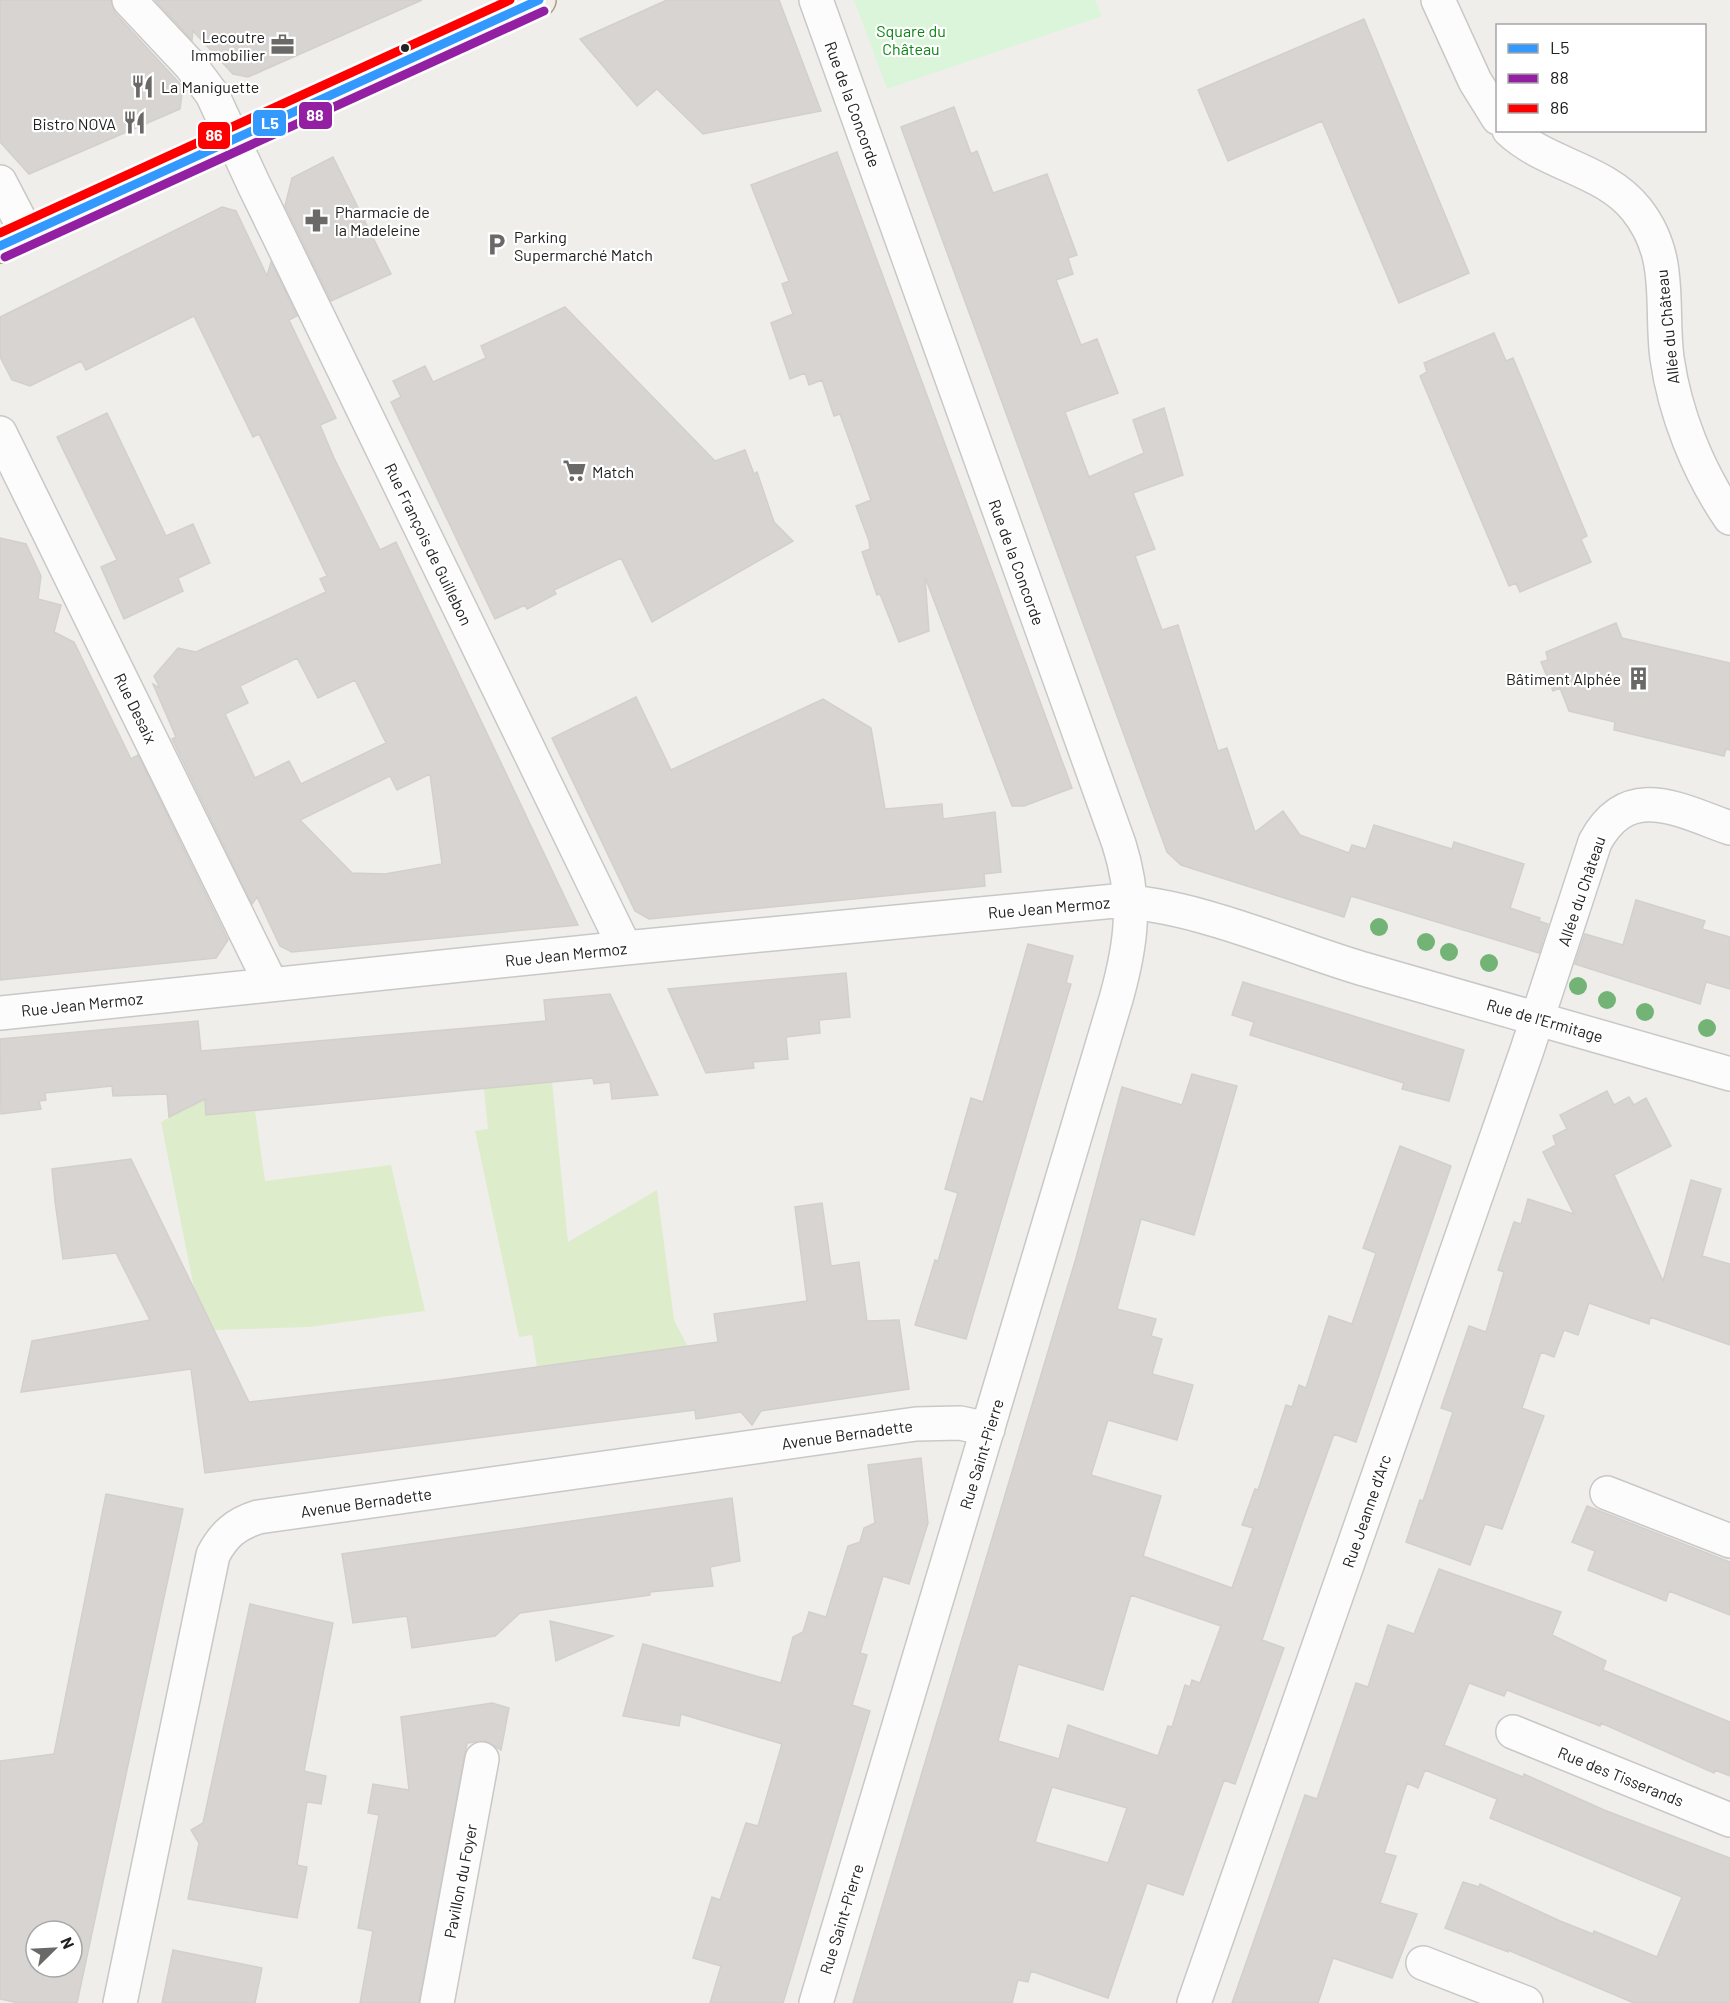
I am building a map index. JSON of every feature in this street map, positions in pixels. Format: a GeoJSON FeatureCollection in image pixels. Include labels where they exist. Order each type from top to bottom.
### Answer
{"type":"FeatureCollection","features":[{"type":"Feature","properties":{"kind":"main road"},"geometry":{"type":"LineString","coordinates":[[13,240],[539,0]]}},
{"type":"Feature","properties":{"kind":"street","name":"Rue François de Guillebon"},"geometry":{"type":"LineString","coordinates":[[129,0],[191,66],[220,109],[625,948]]}},
{"type":"Feature","properties":{"kind":"street","name":"Rue de la Concorde"},"geometry":{"type":"LineString","coordinates":[[816,0],[1119,844],[1132,902]]}},
{"type":"Feature","properties":{"kind":"street"},"geometry":{"type":"LineString","coordinates":[[1438,0],[1475,81],[1496,116]]}},
{"type":"Feature","properties":{"kind":"street","name":"Allée du Château"},"geometry":{"type":"LineString","coordinates":[[1512,132],[1542,154],[1613,186],[1626,197],[1646,225],[1663,272],[1666,295],[1667,355],[1680,416],[1702,470],[1730,518]]}},
{"type":"Feature","properties":{"kind":"street"},"geometry":{"type":"LineString","coordinates":[[0,182],[13,240]]}},
{"type":"Feature","properties":{"kind":"street","name":"Rue Desaix"},"geometry":{"type":"LineString","coordinates":[[0,434],[271,984]]}},
{"type":"Feature","properties":{"kind":"street","name":"Allée du Château"},"geometry":{"type":"LineString","coordinates":[[1538,1018],[1595,842],[1602,829],[1614,816],[1631,806],[1648,803],[1666,806],[1730,828]]}},
{"type":"Feature","properties":{"kind":"street","name":"Rue Jean Mermoz"},"geometry":{"type":"LineString","coordinates":[[0,1013],[1073,903],[1132,902]]}},
{"type":"Feature","properties":{"kind":"street","name":"Rue de l'Ermitage"},"geometry":{"type":"LineString","coordinates":[[1132,902],[1184,912],[1359,968],[1730,1074]]}},
{"type":"Feature","properties":{"kind":"street","name":"Rue Saint-Pierre"},"geometry":{"type":"LineString","coordinates":[[816,2003],[1123,974],[1130,942],[1132,902]]}},
{"type":"Feature","properties":{"kind":"street","name":"Rue Jeanne d'Arc"},"geometry":{"type":"LineString","coordinates":[[1194,2003],[1538,1018]]}},
{"type":"Feature","properties":{"kind":"street","name":"Avenue Bernadette"},"geometry":{"type":"LineString","coordinates":[[120,2003],[213,1554],[228,1531],[241,1522],[258,1517],[915,1424],[960,1423],[988,1429]]}},
{"type":"Feature","properties":{"kind":"street"},"geometry":{"type":"LineString","coordinates":[[1607,1493],[1730,1541]]}},
{"type":"Feature","properties":{"kind":"street","name":"Rue des Tisserands"},"geometry":{"type":"LineString","coordinates":[[1513,1732],[1730,1820]]}},
{"type":"Feature","properties":{"kind":"street","name":"Pavillon du Foyer"},"geometry":{"type":"LineString","coordinates":[[437,2003],[482,1759]]}},
{"type":"Feature","properties":{"kind":"street"},"geometry":{"type":"LineString","coordinates":[[1423,1963],[1526,2003]]}},
{"type":"Feature","properties":{"kind":"green space","name":"Square du Château"},"geometry":{"type":"Polygon","coordinates":[[[854,0],[1095,0],[1102,16],[887,89],[854,0]]]}},
{"type":"Feature","properties":{"kind":"green space"},"geometry":{"type":"Polygon","coordinates":[[[552,1082],[568,1242],[657,1190],[674,1320],[688,1347],[537,1367],[532,1335],[519,1337],[475,1131],[488,1129],[484,1089],[552,1082]]]}},
{"type":"Feature","properties":{"kind":"green space"},"geometry":{"type":"Polygon","coordinates":[[[205,1099],[206,1115],[255,1111],[265,1181],[391,1165],[425,1311],[309,1327],[214,1330],[194,1288],[161,1122],[205,1099]]]}},
{"type":"Feature","properties":{"kind":"building"},"geometry":{"type":"Polygon","coordinates":[[[0,0],[111,0],[115,13],[183,87],[180,109],[29,174],[0,142],[0,0]]]}},
{"type":"Feature","properties":{"kind":"building"},"geometry":{"type":"Polygon","coordinates":[[[155,0],[422,0],[248,77],[233,74],[193,31],[192,40],[155,0]]]}},
{"type":"Feature","properties":{"kind":"building"},"geometry":{"type":"Polygon","coordinates":[[[667,0],[779,0],[821,111],[703,134],[657,89],[637,106],[580,39],[667,0]]]}},
{"type":"Feature","properties":{"kind":"building"},"geometry":{"type":"Polygon","coordinates":[[[1364,19],[1469,273],[1399,303],[1322,121],[1228,161],[1198,90],[1364,19]]]}},
{"type":"Feature","properties":{"kind":"building"},"geometry":{"type":"Polygon","coordinates":[[[954,107],[971,154],[977,151],[993,193],[1047,174],[1077,255],[1068,258],[1073,274],[1056,280],[1081,345],[1097,339],[1118,393],[1065,412],[1089,477],[1144,453],[1133,420],[1164,408],[1183,475],[1133,493],[1155,549],[1135,556],[1162,630],[1178,625],[1218,751],[1227,748],[1255,832],[1283,811],[1300,835],[1349,853],[1352,845],[1366,849],[1374,825],[1452,849],[1454,842],[1524,864],[1510,908],[1540,918],[1539,921],[1548,924],[1539,953],[1351,896],[1344,917],[1181,865],[1167,852],[901,127],[954,107]]]}},
{"type":"Feature","properties":{"kind":"building"},"geometry":{"type":"Polygon","coordinates":[[[837,152],[1072,788],[1024,806],[1012,806],[925,577],[929,631],[899,642],[880,594],[877,595],[862,552],[870,549],[869,541],[856,506],[871,500],[840,414],[834,416],[822,380],[809,385],[805,373],[790,379],[771,323],[793,314],[782,284],[789,281],[751,185],[837,152]]]}},
{"type":"Feature","properties":{"kind":"building"},"geometry":{"type":"Polygon","coordinates":[[[333,157],[391,274],[331,301],[285,206],[292,178],[333,157]]]}},
{"type":"Feature","properties":{"kind":"building"},"geometry":{"type":"Polygon","coordinates":[[[222,207],[236,211],[267,276],[271,262],[297,316],[289,320],[336,418],[320,425],[334,458],[380,550],[396,542],[578,925],[292,952],[280,946],[257,897],[252,904],[172,739],[176,737],[153,684],[160,688],[154,676],[178,648],[196,652],[326,592],[320,579],[327,576],[259,434],[253,437],[194,316],[86,370],[81,361],[30,386],[12,380],[0,357],[0,317],[222,207]],[[297,658],[240,686],[248,703],[225,714],[255,778],[289,761],[301,784],[386,743],[355,680],[318,698],[297,658]],[[430,774],[397,790],[390,776],[300,820],[352,873],[385,874],[442,864],[430,774]]]}},
{"type":"Feature","properties":{"kind":"building","name":"Match"},"geometry":{"type":"Polygon","coordinates":[[[565,307],[715,461],[745,450],[754,474],[757,472],[774,522],[793,541],[652,622],[621,558],[554,590],[556,594],[527,609],[525,605],[495,619],[391,402],[401,397],[393,381],[425,366],[433,382],[486,358],[481,346],[565,307]]]}},
{"type":"Feature","properties":{"kind":"building"},"geometry":{"type":"Polygon","coordinates":[[[1494,333],[1506,361],[1513,358],[1587,536],[1581,539],[1591,562],[1520,592],[1516,583],[1509,586],[1420,376],[1427,372],[1424,363],[1494,333]]]}},
{"type":"Feature","properties":{"kind":"building"},"geometry":{"type":"Polygon","coordinates":[[[107,413],[166,536],[193,524],[210,563],[178,578],[183,591],[124,619],[101,567],[117,560],[57,437],[107,413]]]}},
{"type":"Feature","properties":{"kind":"building"},"geometry":{"type":"Polygon","coordinates":[[[0,538],[26,544],[41,576],[38,599],[61,605],[54,632],[74,642],[131,759],[138,755],[228,940],[216,958],[0,980],[0,538]]]}},
{"type":"Feature","properties":{"kind":"building","name":"Bâtiment Alphée"},"geometry":{"type":"Polygon","coordinates":[[[1616,623],[1622,638],[1730,663],[1730,750],[1726,749],[1724,756],[1614,730],[1615,722],[1569,711],[1560,688],[1553,691],[1541,662],[1548,660],[1546,652],[1616,623]]]}},
{"type":"Feature","properties":{"kind":"building"},"geometry":{"type":"Polygon","coordinates":[[[636,697],[671,770],[823,699],[871,728],[885,809],[942,804],[943,819],[995,812],[1001,872],[984,874],[985,886],[649,919],[635,911],[552,738],[636,697]]]}},
{"type":"Feature","properties":{"kind":"building"},"geometry":{"type":"Polygon","coordinates":[[[1636,900],[1705,921],[1702,929],[1730,937],[1730,989],[1706,982],[1700,1004],[1575,964],[1585,934],[1623,945],[1636,900]]]}},
{"type":"Feature","properties":{"kind":"building"},"geometry":{"type":"Polygon","coordinates":[[[1028,944],[1073,956],[1066,983],[1071,984],[966,1339],[915,1325],[935,1260],[938,1261],[958,1193],[945,1189],[971,1098],[983,1102],[1028,944]]]}},
{"type":"Feature","properties":{"kind":"building"},"geometry":{"type":"Polygon","coordinates":[[[846,973],[850,1017],[819,1020],[820,1033],[786,1037],[788,1059],[753,1062],[754,1068],[706,1073],[668,989],[846,973]]]}},
{"type":"Feature","properties":{"kind":"building"},"geometry":{"type":"Polygon","coordinates":[[[1243,982],[1464,1050],[1449,1101],[1402,1089],[1404,1083],[1250,1035],[1254,1022],[1232,1015],[1243,982]]]}},
{"type":"Feature","properties":{"kind":"building"},"geometry":{"type":"Polygon","coordinates":[[[610,994],[658,1095],[612,1099],[610,1082],[594,1084],[593,1078],[206,1115],[205,1099],[169,1117],[167,1094],[113,1096],[112,1086],[45,1093],[46,1100],[39,1101],[41,1109],[1,1114],[0,1039],[198,1021],[201,1051],[546,1021],[544,1000],[610,994]]]}},
{"type":"Feature","properties":{"kind":"building"},"geometry":{"type":"Polygon","coordinates":[[[1192,1074],[1237,1086],[1194,1235],[1141,1219],[1117,1309],[1156,1319],[1151,1336],[1162,1339],[1152,1374],[1193,1385],[1177,1440],[1108,1420],[1091,1475],[1161,1496],[1143,1556],[1232,1588],[1253,1528],[1242,1525],[1255,1489],[1258,1490],[1286,1405],[1292,1407],[1299,1385],[1306,1388],[1329,1316],[1352,1324],[1376,1253],[1363,1248],[1400,1146],[1451,1166],[1356,1442],[1334,1434],[1302,1523],[1262,1640],[1284,1648],[1235,1784],[1224,1780],[1183,1895],[1147,1883],[1108,1998],[1031,1971],[1028,1982],[1018,1980],[1012,2003],[853,2003],[1076,1258],[1122,1087],[1182,1105],[1192,1074]],[[1131,1595],[1103,1690],[1018,1664],[998,1741],[1059,1759],[1068,1725],[1158,1756],[1168,1726],[1172,1727],[1185,1685],[1190,1687],[1192,1680],[1200,1683],[1221,1626],[1131,1595]],[[1052,1787],[1035,1842],[1108,1863],[1127,1808],[1052,1787]]]}},
{"type":"Feature","properties":{"kind":"building"},"geometry":{"type":"Polygon","coordinates":[[[1607,1091],[1614,1105],[1629,1097],[1634,1105],[1646,1098],[1671,1146],[1614,1175],[1663,1281],[1691,1180],[1721,1189],[1702,1256],[1730,1264],[1730,1345],[1650,1317],[1649,1324],[1589,1303],[1578,1335],[1564,1330],[1554,1357],[1541,1352],[1522,1408],[1544,1416],[1502,1529],[1485,1524],[1470,1565],[1406,1542],[1420,1500],[1423,1501],[1453,1412],[1441,1408],[1469,1326],[1486,1332],[1504,1272],[1498,1270],[1514,1222],[1521,1224],[1528,1199],[1574,1214],[1543,1152],[1556,1145],[1553,1136],[1567,1129],[1560,1115],[1607,1091]]]}},
{"type":"Feature","properties":{"kind":"building"},"geometry":{"type":"Polygon","coordinates":[[[131,1159],[249,1402],[442,1380],[718,1342],[714,1314],[807,1301],[795,1207],[822,1203],[831,1266],[859,1262],[867,1321],[899,1320],[909,1389],[761,1411],[752,1425],[741,1412],[696,1419],[695,1410],[205,1473],[191,1369],[21,1392],[32,1341],[150,1320],[116,1253],[63,1259],[55,1201],[52,1169],[131,1159]]]}},
{"type":"Feature","properties":{"kind":"building"},"geometry":{"type":"Polygon","coordinates":[[[921,1458],[928,1523],[909,1584],[883,1576],[860,1653],[867,1655],[852,1705],[870,1711],[783,2003],[710,2003],[721,1966],[693,1958],[712,1897],[720,1900],[746,1823],[758,1826],[782,1744],[681,1714],[679,1726],[623,1716],[643,1644],[781,1683],[793,1637],[803,1632],[809,1612],[826,1617],[848,1546],[860,1542],[864,1528],[875,1523],[868,1465],[921,1458]]]}},
{"type":"Feature","properties":{"kind":"building"},"geometry":{"type":"Polygon","coordinates":[[[106,1494],[183,1509],[84,1970],[84,1919],[24,1919],[24,1979],[82,1979],[77,2003],[19,2003],[0,1999],[0,1761],[54,1754],[106,1494]]]}},
{"type":"Feature","properties":{"kind":"building"},"geometry":{"type":"Polygon","coordinates":[[[732,1498],[740,1561],[710,1567],[713,1586],[650,1592],[650,1595],[520,1613],[495,1636],[412,1648],[407,1616],[353,1623],[342,1554],[732,1498]]]}},
{"type":"Feature","properties":{"kind":"building"},"geometry":{"type":"Polygon","coordinates":[[[1587,1506],[1730,1562],[1730,1615],[1669,1591],[1666,1601],[1588,1570],[1595,1551],[1572,1542],[1587,1506]]]}},
{"type":"Feature","properties":{"kind":"building"},"geometry":{"type":"Polygon","coordinates":[[[1439,1569],[1561,1612],[1552,1635],[1606,1661],[1603,1670],[1730,1722],[1730,1776],[1715,1770],[1714,1773],[1601,1723],[1600,1726],[1507,1690],[1504,1696],[1469,1683],[1444,1745],[1523,1777],[1524,1774],[1604,1810],[1730,1858],[1730,2003],[1634,2003],[1508,1950],[1508,1952],[1445,1928],[1463,1882],[1479,1887],[1480,1884],[1560,1921],[1593,1934],[1594,1931],[1657,1957],[1682,1897],[1490,1818],[1497,1799],[1425,1770],[1418,1788],[1407,1783],[1384,1853],[1396,1856],[1380,1903],[1417,1914],[1392,1978],[1333,1958],[1318,2003],[1232,2003],[1305,1795],[1317,1799],[1356,1683],[1368,1687],[1388,1625],[1414,1634],[1439,1569]]]}},
{"type":"Feature","properties":{"kind":"building"},"geometry":{"type":"Polygon","coordinates":[[[250,1604],[333,1623],[304,1771],[326,1776],[321,1804],[307,1802],[297,1865],[307,1867],[297,1918],[188,1899],[199,1843],[191,1830],[203,1823],[250,1604]]]}},
{"type":"Feature","properties":{"kind":"building"},"geometry":{"type":"Polygon","coordinates":[[[550,1621],[613,1636],[556,1661],[550,1621]]]}},
{"type":"Feature","properties":{"kind":"building"},"geometry":{"type":"Polygon","coordinates":[[[492,1703],[509,1708],[501,1750],[486,1741],[467,1743],[419,2003],[360,2003],[373,1931],[358,1928],[379,1815],[368,1813],[373,1784],[409,1790],[401,1717],[492,1703]]]}},
{"type":"Feature","properties":{"kind":"building"},"geometry":{"type":"Polygon","coordinates":[[[173,1950],[262,1968],[255,2003],[162,2003],[173,1950]]]}},
{"type":"Feature","properties":{"kind":"transit line","name":"86"},"geometry":{"type":"LineString","coordinates":[[0,233],[510,0]]}},
{"type":"Feature","properties":{"kind":"transit line","name":"L5"},"geometry":{"type":"LineString","coordinates":[[0,246],[539,0]]}},
{"type":"Feature","properties":{"kind":"transit line","name":"88"},"geometry":{"type":"LineString","coordinates":[[5,257],[544,11]]}},
{"type":"Feature","properties":{"kind":"place","name":"Lecoutre Immobilier"},"geometry":{"type":"Point","coordinates":[283,45]}},
{"type":"Feature","properties":{"kind":"place","name":"La Maniguette"},"geometry":{"type":"Point","coordinates":[143,86]}},
{"type":"Feature","properties":{"kind":"place","name":"Bistro NOVA"},"geometry":{"type":"Point","coordinates":[134,123]}},
{"type":"Feature","properties":{"kind":"place","name":"Pharmacie de la Madeleine"},"geometry":{"type":"Point","coordinates":[317,220]}},
{"type":"Feature","properties":{"kind":"place","name":"Parking Supermarché Match"},"geometry":{"type":"Point","coordinates":[496,245]}},
{"type":"Feature","properties":{"kind":"place","name":"Match"},"geometry":{"type":"Point","coordinates":[574,471]}},
{"type":"Feature","properties":{"kind":"place","name":"Bâtiment Alphée"},"geometry":{"type":"Point","coordinates":[1639,678]}}]}
